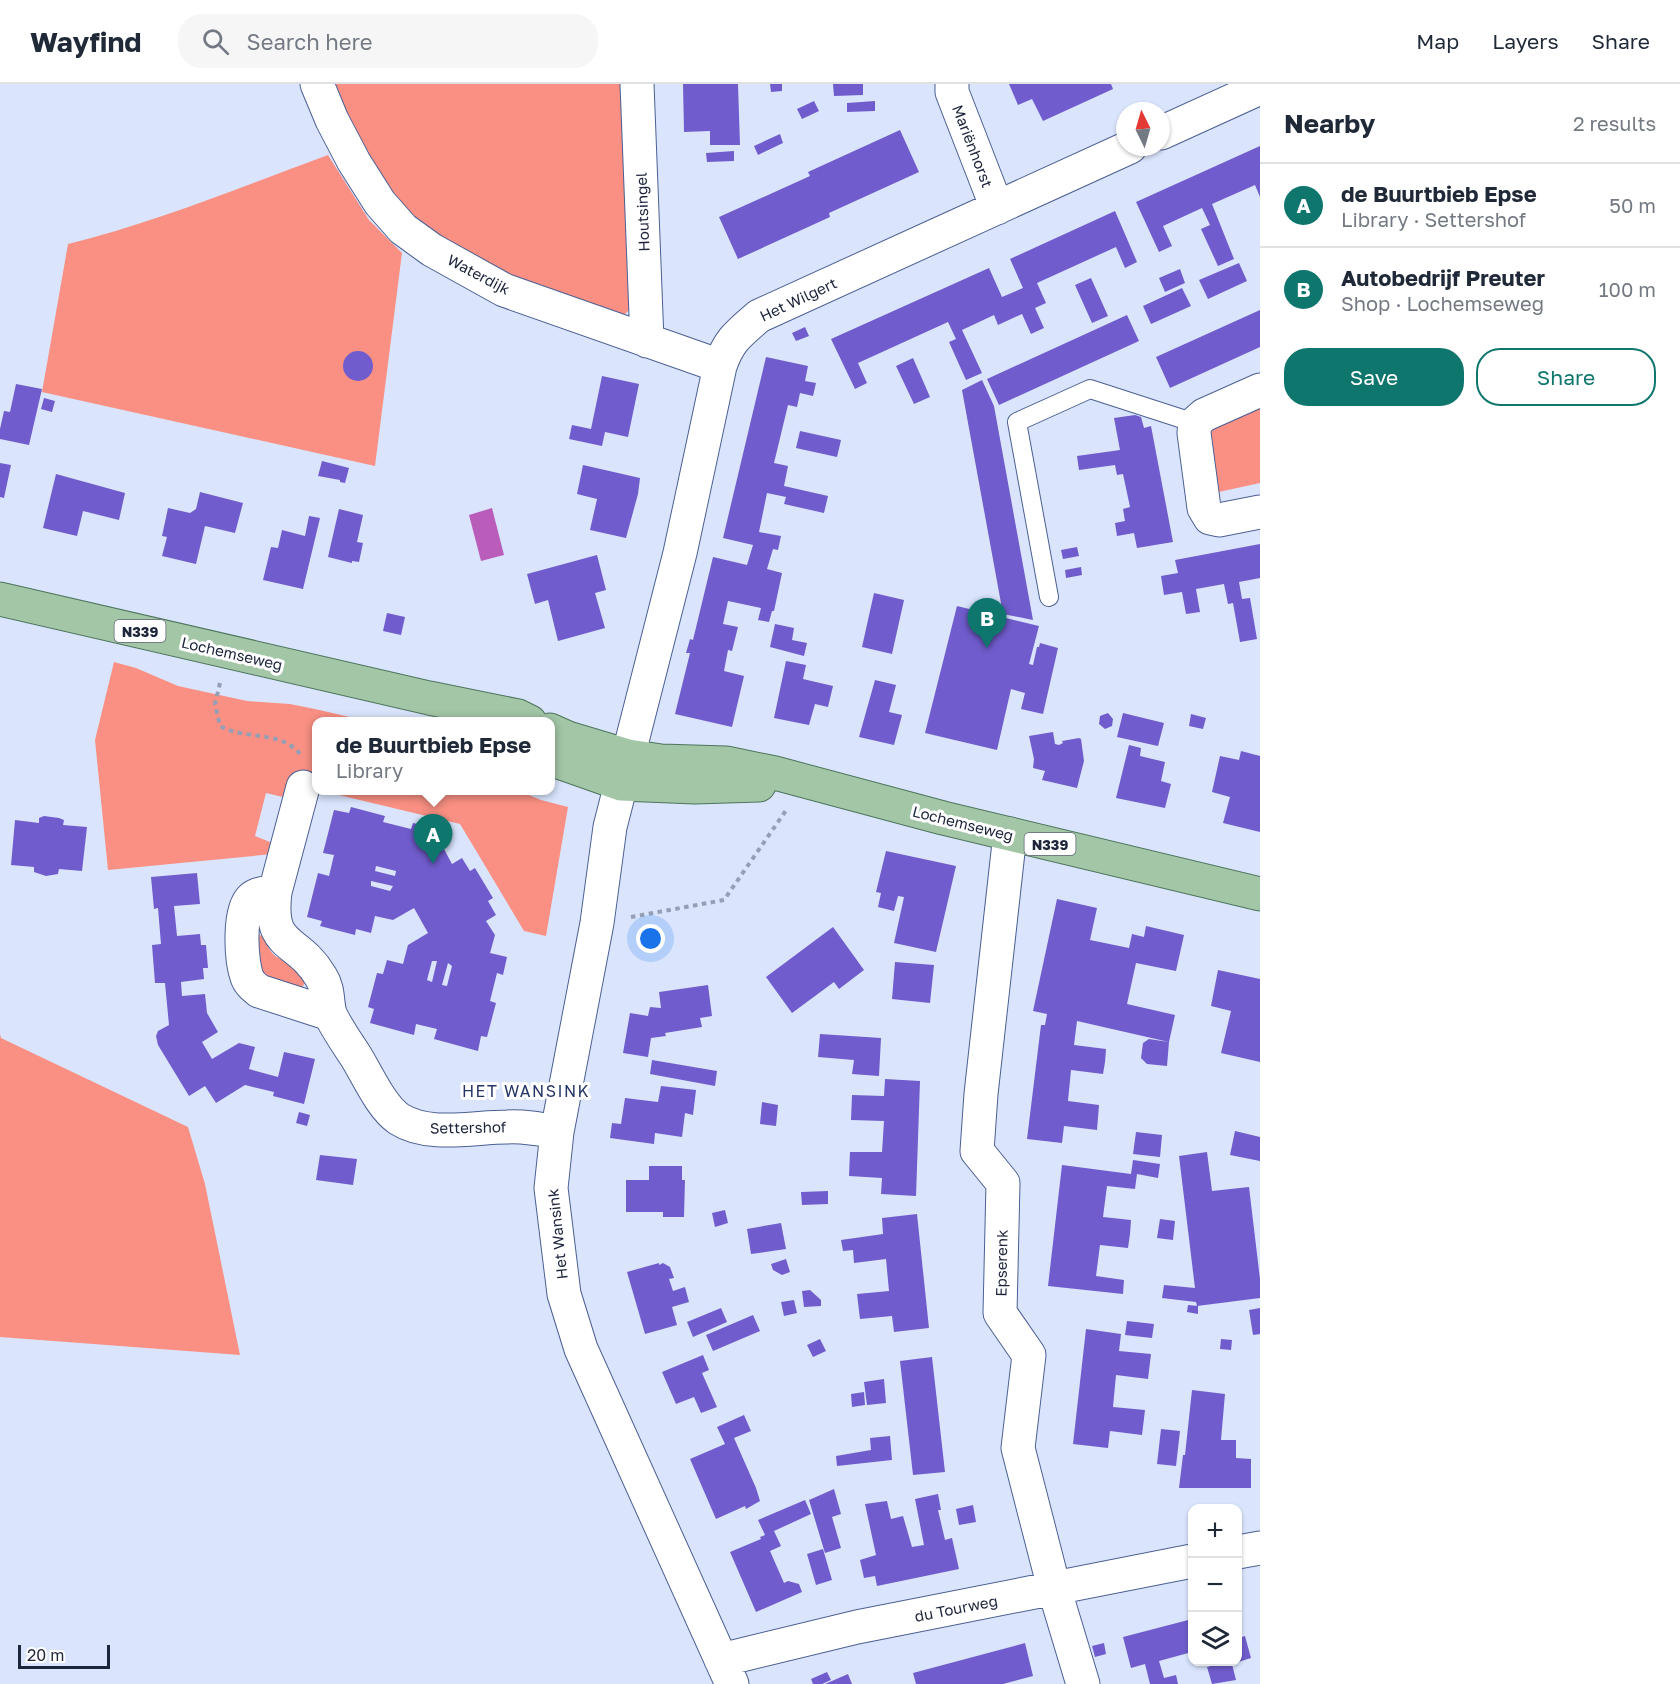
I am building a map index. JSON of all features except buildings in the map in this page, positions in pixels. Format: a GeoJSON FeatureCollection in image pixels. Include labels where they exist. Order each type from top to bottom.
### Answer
{"type":"FeatureCollection","features":[{"type":"Feature","properties":{"kind":"main road","name":"Lochemseweg"},"geometry":{"type":"LineString","coordinates":[[0,599],[520,717]]}},
{"type":"Feature","properties":{"kind":"main road","name":"Lochemseweg"},"geometry":{"type":"LineString","coordinates":[[429,698],[473,717]]}},
{"type":"Feature","properties":{"kind":"main road","name":"Lochemseweg"},"geometry":{"type":"LineString","coordinates":[[555,732],[625,770]]}},
{"type":"Feature","properties":{"kind":"main road","name":"Lochemseweg"},"geometry":{"type":"LineString","coordinates":[[555,760],[625,770],[661,761],[726,763],[775,773],[841,792],[1260,894]]}},
{"type":"Feature","properties":{"kind":"street","name":"Waterdijk"},"geometry":{"type":"LineString","coordinates":[[317,84],[332,120],[354,162],[380,203],[403,229],[432,250],[504,290],[720,366]]}},
{"type":"Feature","properties":{"kind":"street","name":"Houtsingel"},"geometry":{"type":"LineString","coordinates":[[637,84],[647,340]]}},
{"type":"Feature","properties":{"kind":"street","name":"Mariënhorst"},"geometry":{"type":"LineString","coordinates":[[952,84],[952,92],[997,208]]}},
{"type":"Feature","properties":{"kind":"street"},"geometry":{"type":"LineString","coordinates":[[1170,129],[1260,88]]}},
{"type":"Feature","properties":{"kind":"street","name":"Het Wilgert"},"geometry":{"type":"LineString","coordinates":[[625,770],[680,552],[720,366],[726,349],[735,336],[759,316],[1116,153]]}},
{"type":"Feature","properties":{"kind":"street"},"geometry":{"type":"LineString","coordinates":[[1260,390],[1204,415],[1195,423],[1194,433],[1204,508],[1210,518],[1219,520],[1260,512]]}},
{"type":"Feature","properties":{"kind":"street","name":"Het Wansink"},"geometry":{"type":"LineString","coordinates":[[625,770],[610,827],[597,923],[557,1132],[551,1188],[564,1294],[581,1349],[726,1672]]}},
{"type":"Feature","properties":{"kind":"street","name":"Settershof"},"geometry":{"type":"LineString","coordinates":[[303,788],[274,892],[274,923],[283,941],[310,961],[323,980],[328,992],[330,1014],[385,1104],[400,1119],[420,1127],[470,1130],[521,1127],[557,1132]]}},
{"type":"Feature","properties":{"kind":"street","name":"Epserenk"},"geometry":{"type":"LineString","coordinates":[[1010,834],[981,1094],[977,1151],[1003,1183],[1000,1313],[1029,1355],[1018,1448],[1054,1588],[1083,1684]]}},
{"type":"Feature","properties":{"kind":"street"},"geometry":{"type":"LineString","coordinates":[[274,892],[252,898],[245,907],[242,919],[246,975],[250,983],[259,991],[330,1014]]}},
{"type":"Feature","properties":{"kind":"street"},"geometry":{"type":"LineString","coordinates":[[1242,1551],[1260,1548]]}},
{"type":"Feature","properties":{"kind":"street","name":"du Tourweg"},"geometry":{"type":"LineString","coordinates":[[726,1672],[857,1627],[1188,1562]]}},
{"type":"Feature","properties":{"kind":"lane"},"geometry":{"type":"LineString","coordinates":[[1049,597],[1017,422],[1090,389],[1195,423]]}},
{"type":"Feature","properties":{"kind":"path"},"geometry":{"type":"LineString","coordinates":[[220,682],[215,704],[220,726],[232,733],[271,736],[292,746],[304,761],[306,771],[303,788]]}},
{"type":"Feature","properties":{"kind":"path"},"geometry":{"type":"LineString","coordinates":[[597,923],[724,900],[789,805]]}},
{"type":"Feature","properties":{"kind":"shaded area"},"geometry":{"type":"Polygon","coordinates":[[[326,84],[626,84],[631,308],[622,317],[532,293],[403,214],[326,84]]]}},
{"type":"Feature","properties":{"kind":"shaded area"},"geometry":{"type":"Polygon","coordinates":[[[328,155],[369,220],[402,253],[375,466],[42,392],[68,244],[167,214],[328,155]]]}},
{"type":"Feature","properties":{"kind":"shaded area"},"geometry":{"type":"Polygon","coordinates":[[[1260,397],[1260,483],[1205,495],[1208,420],[1260,397]]]}},
{"type":"Feature","properties":{"kind":"shaded area"},"geometry":{"type":"Polygon","coordinates":[[[492,508],[504,555],[481,561],[469,515],[492,508]]]}},
{"type":"Feature","properties":{"kind":"shaded area"},"geometry":{"type":"Polygon","coordinates":[[[114,662],[136,668],[178,686],[247,701],[290,704],[350,717],[312,717],[312,790],[287,798],[266,793],[255,836],[275,844],[273,854],[108,870],[95,740],[114,662]]]}},
{"type":"Feature","properties":{"kind":"shaded area"},"geometry":{"type":"Polygon","coordinates":[[[339,795],[529,795],[568,807],[546,936],[524,931],[460,824],[339,795]]]}},
{"type":"Feature","properties":{"kind":"shaded area"},"geometry":{"type":"Polygon","coordinates":[[[257,936],[265,938],[273,954],[296,969],[305,982],[302,988],[277,982],[264,975],[258,951],[257,936]]]}},
{"type":"Feature","properties":{"kind":"shaded area"},"geometry":{"type":"Polygon","coordinates":[[[0,1034],[1,1038],[188,1127],[205,1184],[240,1355],[0,1337],[0,1034]]]}},
{"type":"Feature","properties":{"kind":"place","name":"Autobedrijf Preuter"},"geometry":{"type":"Point","coordinates":[987,648]}},
{"type":"Feature","properties":{"kind":"place","name":"de Buurtbieb Epse"},"geometry":{"type":"Point","coordinates":[433,864]}},
{"type":"Feature","properties":{"kind":"district","name":"HET WANSINK"},"geometry":{"type":"Point","coordinates":[526,1091]}}]}
